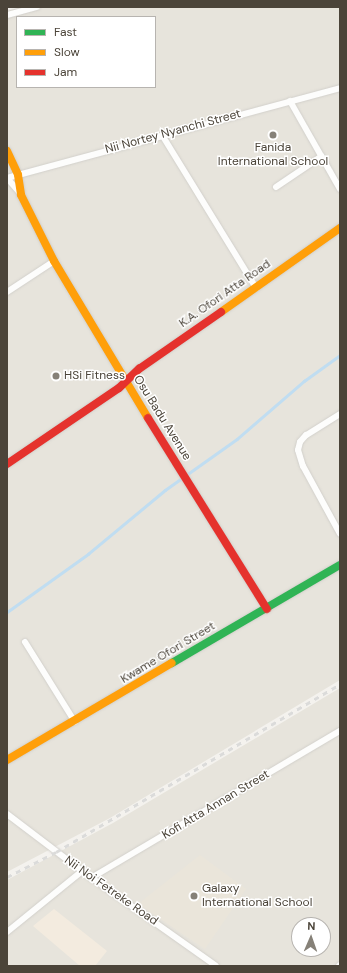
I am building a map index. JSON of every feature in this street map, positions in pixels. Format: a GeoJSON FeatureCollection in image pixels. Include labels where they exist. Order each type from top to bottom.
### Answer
{"type":"FeatureCollection","features":[{"type":"Feature","properties":{"kind":"street"},"geometry":{"type":"LineString","coordinates":[[7,14],[37,7]]}},
{"type":"Feature","properties":{"kind":"street","name":"Nii Nortey Nyanchi Street"},"geometry":{"type":"LineString","coordinates":[[7,178],[340,88]]}},
{"type":"Feature","properties":{"kind":"street"},"geometry":{"type":"LineString","coordinates":[[290,101],[340,189]]}},
{"type":"Feature","properties":{"kind":"street"},"geometry":{"type":"LineString","coordinates":[[162,135],[256,288]]}},
{"type":"Feature","properties":{"kind":"street","name":"Osu Badu Avenue"},"geometry":{"type":"LineString","coordinates":[[7,151],[18,175],[22,194],[54,261],[125,382],[267,609]]}},
{"type":"Feature","properties":{"kind":"street"},"geometry":{"type":"LineString","coordinates":[[276,187],[322,156]]}},
{"type":"Feature","properties":{"kind":"street","name":"Osu Badu Avenue"},"geometry":{"type":"LineString","coordinates":[[7,178],[22,194]]}},
{"type":"Feature","properties":{"kind":"street","name":"K.A. Ofori Atta Road"},"geometry":{"type":"LineString","coordinates":[[7,464],[125,382],[139,369],[340,228]]}},
{"type":"Feature","properties":{"kind":"street"},"geometry":{"type":"LineString","coordinates":[[7,292],[54,261]]}},
{"type":"Feature","properties":{"kind":"street"},"geometry":{"type":"LineString","coordinates":[[340,414],[306,435],[300,442],[298,450],[303,466],[340,534]]}},
{"type":"Feature","properties":{"kind":"street","name":"Kwame Ofori Street"},"geometry":{"type":"LineString","coordinates":[[7,760],[75,722],[340,565]]}},
{"type":"Feature","properties":{"kind":"street"},"geometry":{"type":"LineString","coordinates":[[24,642],[75,722]]}},
{"type":"Feature","properties":{"kind":"street","name":"Kofi Atta Annan Street"},"geometry":{"type":"LineString","coordinates":[[91,878],[340,731]]}},
{"type":"Feature","properties":{"kind":"street","name":"Nii Noi Fetreke Road"},"geometry":{"type":"LineString","coordinates":[[7,814],[91,878],[216,966]]}},
{"type":"Feature","properties":{"kind":"street"},"geometry":{"type":"LineString","coordinates":[[7,932],[82,871]]}},
{"type":"Feature","properties":{"kind":"shaded area"},"geometry":{"type":"Polygon","coordinates":[[[22,7],[340,7],[340,680],[110,818],[7,872],[7,11],[22,7]]]}},
{"type":"Feature","properties":{"kind":"shaded area"},"geometry":{"type":"Polygon","coordinates":[[[340,688],[340,966],[7,966],[7,880],[113,823],[340,688]]]}},
{"type":"Feature","properties":{"kind":"shaded area","name":"Galaxy International School"},"geometry":{"type":"Polygon","coordinates":[[[200,855],[246,889],[205,949],[138,904],[200,855]]]}},
{"type":"Feature","properties":{"kind":"shaded area"},"geometry":{"type":"Polygon","coordinates":[[[54,909],[107,951],[95,966],[80,966],[33,926],[54,909]]]}},
{"type":"Feature","properties":{"kind":"waterway"},"geometry":{"type":"LineString","coordinates":[[7,612],[88,554],[165,490],[237,439],[304,381],[340,355]]}},
{"type":"Feature","properties":{"kind":"railway"},"geometry":{"type":"LineString","coordinates":[[7,877],[56,852],[340,684]]}},
{"type":"Feature","properties":{"kind":"traffic: fast"},"geometry":{"type":"LineString","coordinates":[[172,663],[340,565]]}},
{"type":"Feature","properties":{"kind":"traffic: slow"},"geometry":{"type":"LineString","coordinates":[[7,151],[18,175],[21,195],[54,261],[148,418]]}},
{"type":"Feature","properties":{"kind":"traffic: slow"},"geometry":{"type":"LineString","coordinates":[[221,312],[340,228]]}},
{"type":"Feature","properties":{"kind":"traffic: slow"},"geometry":{"type":"LineString","coordinates":[[7,760],[172,663]]}},
{"type":"Feature","properties":{"kind":"traffic: jam"},"geometry":{"type":"LineString","coordinates":[[7,464],[119,388],[139,369],[221,312]]}},
{"type":"Feature","properties":{"kind":"traffic: jam"},"geometry":{"type":"LineString","coordinates":[[148,418],[267,609]]}},
{"type":"Feature","properties":{"kind":"place","name":"Fanida International School"},"geometry":{"type":"Point","coordinates":[273,135]}},
{"type":"Feature","properties":{"kind":"place","name":"HSi Fitness"},"geometry":{"type":"Point","coordinates":[56,376]}},
{"type":"Feature","properties":{"kind":"place","name":"Galaxy International School"},"geometry":{"type":"Point","coordinates":[194,896]}}]}
